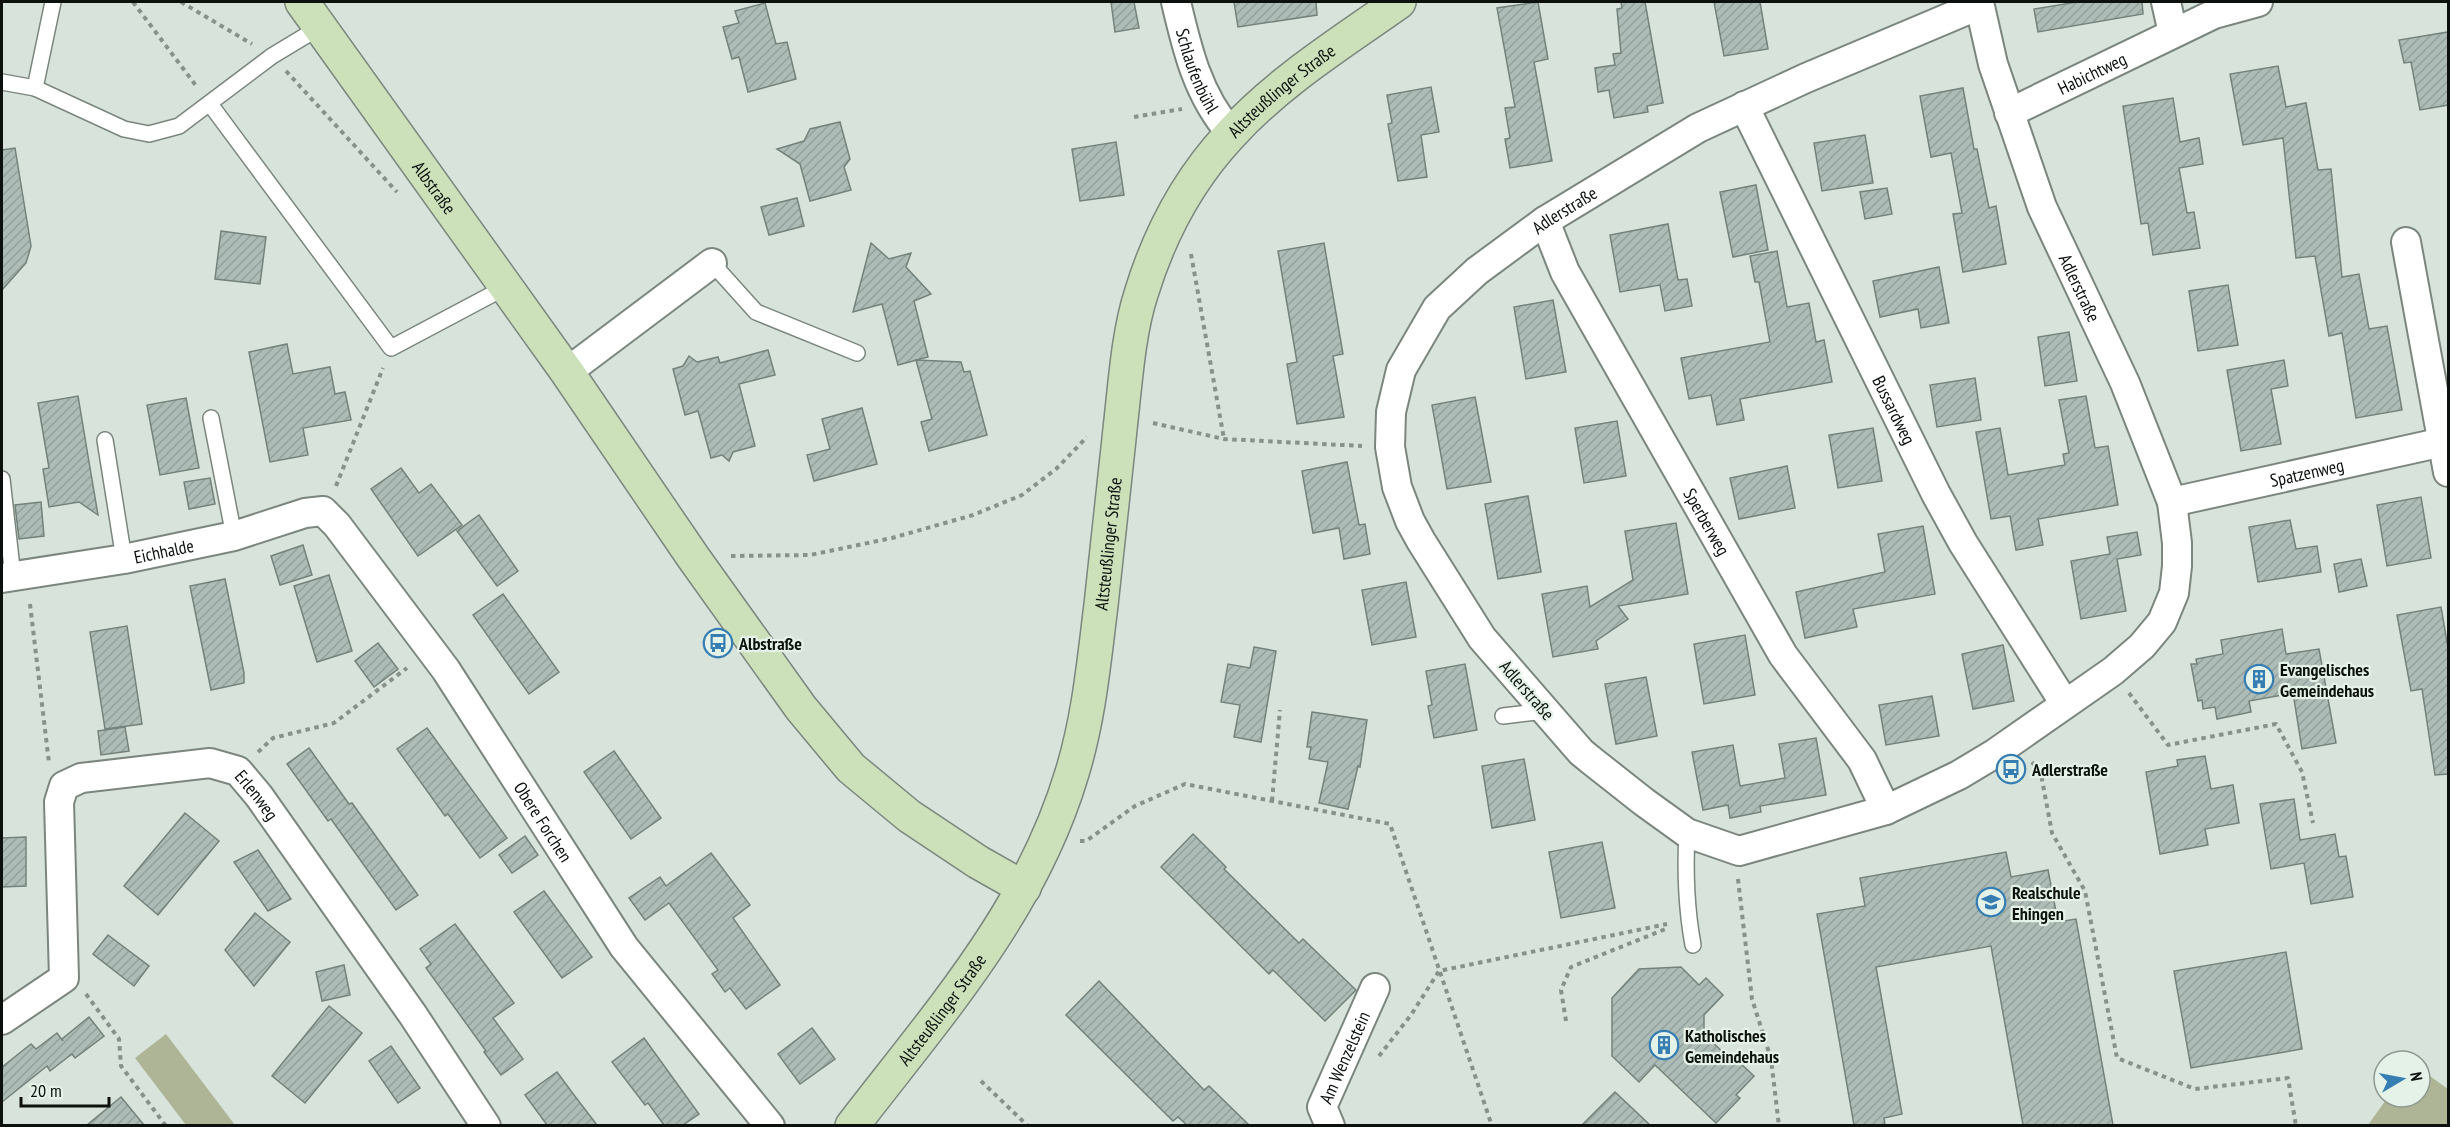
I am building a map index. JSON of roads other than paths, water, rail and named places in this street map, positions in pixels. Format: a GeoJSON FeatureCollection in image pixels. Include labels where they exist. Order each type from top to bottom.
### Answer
{"type":"FeatureCollection","features":[{"type":"Feature","properties":{"kind":"street","name":"Schlaufenbühl"},"geometry":{"type":"LineString","coordinates":[[1176,2],[1195,74],[1215,115],[1231,133]]}},
{"type":"Feature","properties":{"kind":"street","name":"Altsteußlinger Straße"},"geometry":{"type":"LineString","coordinates":[[852,1125],[946,1008],[991,944],[1024,888],[1059,812],[1073,771],[1086,718],[1095,660],[1122,416],[1140,296],[1159,246],[1181,200],[1231,133],[1317,60],[1399,2]]}},
{"type":"Feature","properties":{"kind":"street"},"geometry":{"type":"LineString","coordinates":[[2166,2],[2173,33]]}},
{"type":"Feature","properties":{"kind":"street","name":"Habichtweg"},"geometry":{"type":"LineString","coordinates":[[2009,113],[2214,14],[2258,2]]}},
{"type":"Feature","properties":{"kind":"street","name":"Adlerstraße"},"geometry":{"type":"LineString","coordinates":[[1979,3],[1993,64],[2042,207],[2125,382],[2172,502],[2177,566],[2174,593],[2162,622],[2142,646],[2113,671],[2016,739],[1959,775],[1886,810],[1739,851],[1687,833],[1644,802],[1581,752],[1545,711],[1482,638],[1421,541],[1410,521],[1397,487],[1390,447],[1391,412],[1401,370],[1437,308],[1477,271],[1545,221],[1698,128],[1744,106],[1979,3]]}},
{"type":"Feature","properties":{"kind":"street","name":"Albstraße"},"geometry":{"type":"LineString","coordinates":[[311,14],[567,372],[693,557],[801,708],[852,768],[909,816],[978,862],[1024,888]]}},
{"type":"Feature","properties":{"kind":"street","name":"Bussardweg"},"geometry":{"type":"LineString","coordinates":[[1744,106],[1936,494],[1963,543],[2065,704]]}},
{"type":"Feature","properties":{"kind":"street","name":"Sperberweg"},"geometry":{"type":"LineString","coordinates":[[1545,221],[1565,272],[1784,655],[1862,760],[1886,810]]}},
{"type":"Feature","properties":{"kind":"street"},"geometry":{"type":"LineString","coordinates":[[2406,242],[2448,472]]}},
{"type":"Feature","properties":{"kind":"street"},"geometry":{"type":"LineString","coordinates":[[567,372],[712,263]]}},
{"type":"Feature","properties":{"kind":"street","name":"Spatzenweg"},"geometry":{"type":"LineString","coordinates":[[2172,502],[2443,442]]}},
{"type":"Feature","properties":{"kind":"street","name":"Eichhalde"},"geometry":{"type":"LineString","coordinates":[[14,576],[124,559],[234,536],[305,513],[323,511]]}},
{"type":"Feature","properties":{"kind":"street","name":"Obere Forchen"},"geometry":{"type":"LineString","coordinates":[[323,511],[446,670],[624,947],[771,1125]]}},
{"type":"Feature","properties":{"kind":"street","name":"Erlenweg"},"geometry":{"type":"LineString","coordinates":[[2,1020],[64,978],[59,802],[64,786],[81,778],[210,763],[238,771],[259,796],[486,1125]]}},
{"type":"Feature","properties":{"kind":"street","name":"Am Wenzelstein"},"geometry":{"type":"LineString","coordinates":[[1330,1125],[1322,1107],[1375,988]]}},
{"type":"Feature","properties":{"kind":"lane"},"geometry":{"type":"LineString","coordinates":[[35,88],[52,2]]}},
{"type":"Feature","properties":{"kind":"lane"},"geometry":{"type":"LineString","coordinates":[[2,82],[35,88],[124,129],[149,134],[179,126],[210,104],[272,56],[311,14]]}},
{"type":"Feature","properties":{"kind":"lane"},"geometry":{"type":"LineString","coordinates":[[210,104],[391,348],[506,287]]}},
{"type":"Feature","properties":{"kind":"lane"},"geometry":{"type":"LineString","coordinates":[[712,263],[756,312],[857,353]]}},
{"type":"Feature","properties":{"kind":"lane"},"geometry":{"type":"LineString","coordinates":[[211,418],[234,536]]}},
{"type":"Feature","properties":{"kind":"lane"},"geometry":{"type":"LineString","coordinates":[[105,440],[124,559]]}},
{"type":"Feature","properties":{"kind":"lane"},"geometry":{"type":"LineString","coordinates":[[2,479],[14,576]]}},
{"type":"Feature","properties":{"kind":"lane"},"geometry":{"type":"LineString","coordinates":[[1503,717],[1545,711]]}},
{"type":"Feature","properties":{"kind":"lane"},"geometry":{"type":"LineString","coordinates":[[1687,833],[1685,866],[1693,945]]}},
{"type":"Feature","properties":{"kind":"place","name":"Albstraße"},"geometry":{"type":"Point","coordinates":[718,643]}},
{"type":"Feature","properties":{"kind":"place","name":"Evangelisches Gemeindehaus"},"geometry":{"type":"Point","coordinates":[2259,679]}},
{"type":"Feature","properties":{"kind":"place","name":"Adlerstraße"},"geometry":{"type":"Point","coordinates":[2011,769]}},
{"type":"Feature","properties":{"kind":"place","name":"Realschule Ehingen"},"geometry":{"type":"Point","coordinates":[1991,902]}},
{"type":"Feature","properties":{"kind":"place","name":"Katholisches Gemeindehaus"},"geometry":{"type":"Point","coordinates":[1664,1045]}}]}
